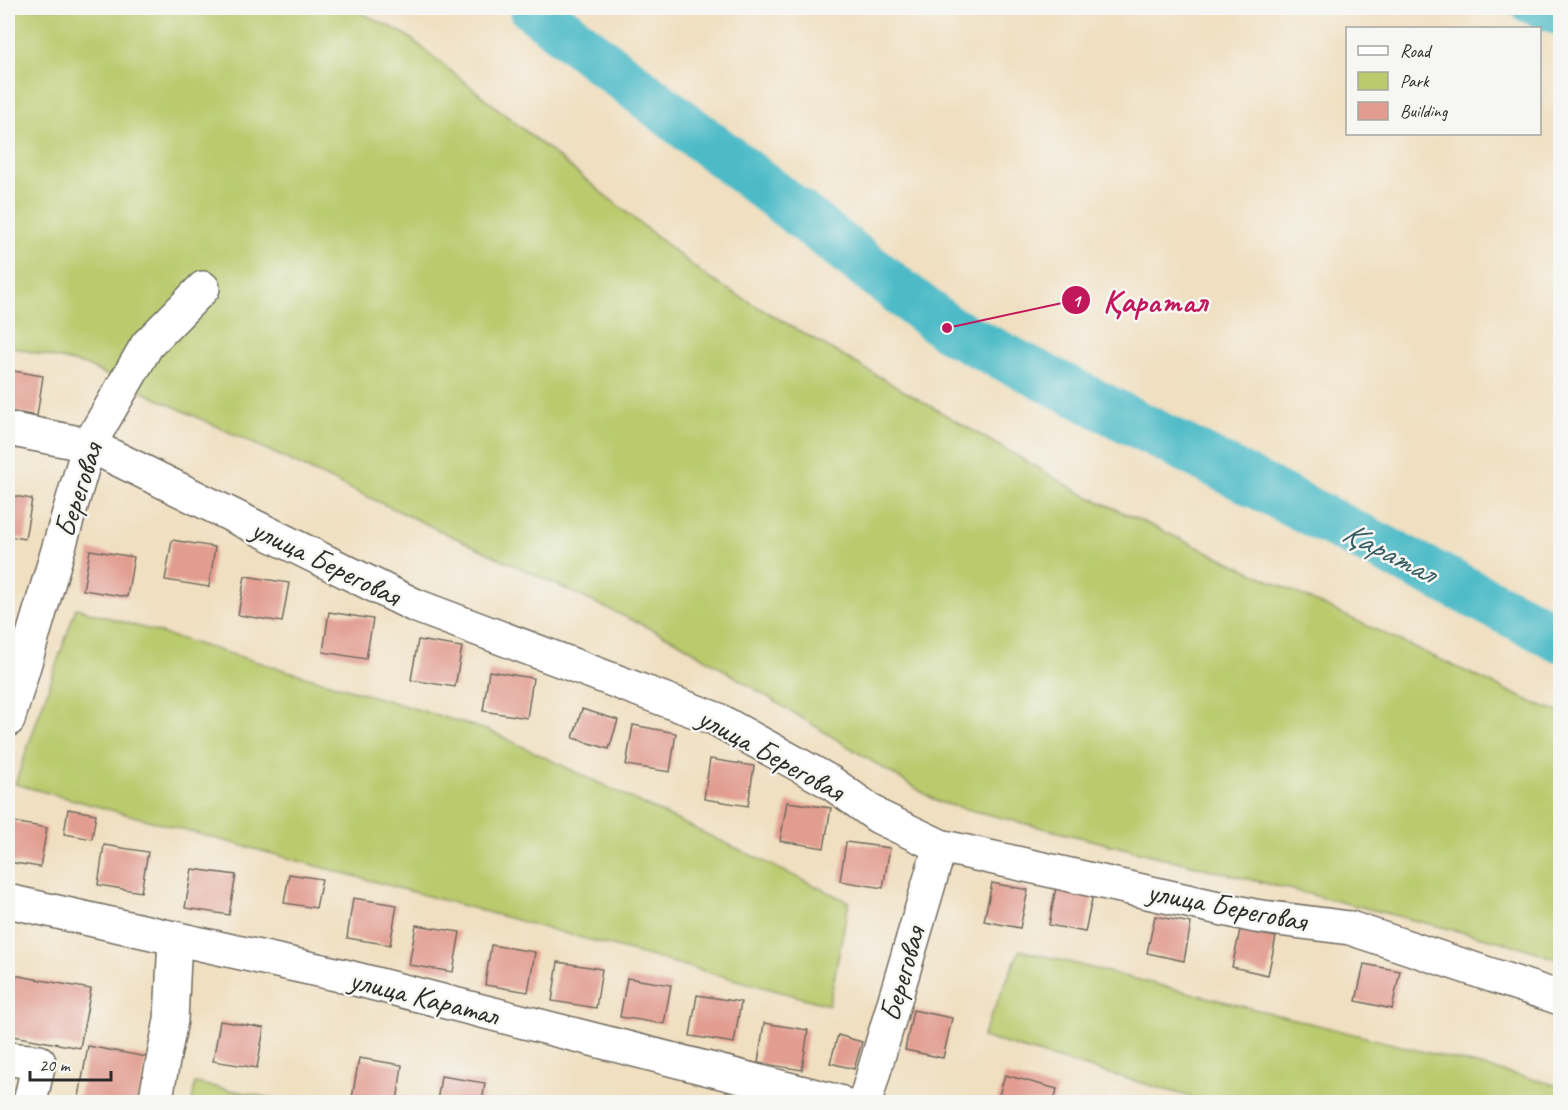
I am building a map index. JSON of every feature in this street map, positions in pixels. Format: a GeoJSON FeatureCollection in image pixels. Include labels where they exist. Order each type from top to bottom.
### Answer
{"type":"FeatureCollection","features":[{"type":"Feature","properties":{"kind":"street","name":"Береговая"},"geometry":{"type":"LineString","coordinates":[[8,720],[89,445],[147,345],[203,288]]}},
{"type":"Feature","properties":{"kind":"street","name":"улица Береговая"},"geometry":{"type":"LineString","coordinates":[[8,429],[89,445],[414,605],[716,719],[830,782],[879,817],[940,846],[1255,916],[1350,928],[1560,998]]}},
{"type":"Feature","properties":{"kind":"street","name":"Береговая"},"geometry":{"type":"LineString","coordinates":[[864,1102],[940,846]]}},
{"type":"Feature","properties":{"kind":"street","name":"улица Каратал"},"geometry":{"type":"LineString","coordinates":[[8,900],[340,975],[839,1102]]}},
{"type":"Feature","properties":{"kind":"street"},"geometry":{"type":"LineString","coordinates":[[155,1102],[171,1020],[176,938]]}},
{"type":"Feature","properties":{"kind":"street"},"geometry":{"type":"LineString","coordinates":[[8,1059],[39,1062],[30,1102]]}},
{"type":"Feature","properties":{"kind":"green space"},"geometry":{"type":"Polygon","coordinates":[[[8,8],[351,8],[405,34],[708,278],[1081,493],[1534,703],[1560,712],[1560,960],[1518,946],[938,802],[677,641],[85,365],[8,346],[8,8]]]}},
{"type":"Feature","properties":{"kind":"green space"},"geometry":{"type":"Polygon","coordinates":[[[76,608],[490,731],[849,902],[829,1005],[15,784],[76,608]]]}},
{"type":"Feature","properties":{"kind":"green space"},"geometry":{"type":"Polygon","coordinates":[[[1020,950],[1560,1086],[1560,1102],[1208,1102],[982,1037],[1020,950]]]}},
{"type":"Feature","properties":{"kind":"green space"},"geometry":{"type":"Polygon","coordinates":[[[195,1083],[291,1102],[192,1102],[195,1083]]]}},
{"type":"Feature","properties":{"kind":"building"},"geometry":{"type":"Polygon","coordinates":[[[8,370],[43,376],[37,416],[8,411],[8,370]]]}},
{"type":"Feature","properties":{"kind":"building"},"geometry":{"type":"Polygon","coordinates":[[[8,495],[32,499],[25,539],[8,536],[8,495]]]}},
{"type":"Feature","properties":{"kind":"building"},"geometry":{"type":"Polygon","coordinates":[[[172,540],[215,547],[209,587],[165,580],[172,540]]]}},
{"type":"Feature","properties":{"kind":"building"},"geometry":{"type":"Polygon","coordinates":[[[90,550],[134,557],[127,597],[83,590],[90,550]]]}},
{"type":"Feature","properties":{"kind":"building"},"geometry":{"type":"Polygon","coordinates":[[[245,576],[289,583],[282,622],[238,615],[245,576]]]}},
{"type":"Feature","properties":{"kind":"building"},"geometry":{"type":"Polygon","coordinates":[[[329,612],[373,619],[366,659],[323,652],[329,612]]]}},
{"type":"Feature","properties":{"kind":"building"},"geometry":{"type":"Polygon","coordinates":[[[418,640],[462,647],[455,687],[411,680],[418,640]]]}},
{"type":"Feature","properties":{"kind":"building"},"geometry":{"type":"Polygon","coordinates":[[[489,671],[533,678],[527,718],[483,711],[489,671]]]}},
{"type":"Feature","properties":{"kind":"building"},"geometry":{"type":"Polygon","coordinates":[[[582,709],[618,720],[609,749],[573,738],[582,709]]]}},
{"type":"Feature","properties":{"kind":"building"},"geometry":{"type":"Polygon","coordinates":[[[633,725],[676,733],[670,772],[626,765],[633,725]]]}},
{"type":"Feature","properties":{"kind":"building"},"geometry":{"type":"Polygon","coordinates":[[[710,759],[754,766],[748,806],[704,799],[710,759]]]}},
{"type":"Feature","properties":{"kind":"building"},"geometry":{"type":"Polygon","coordinates":[[[787,802],[831,808],[824,848],[780,841],[787,802]]]}},
{"type":"Feature","properties":{"kind":"building"},"geometry":{"type":"Polygon","coordinates":[[[68,809],[96,814],[92,839],[64,834],[68,809]]]}},
{"type":"Feature","properties":{"kind":"building"},"geometry":{"type":"Polygon","coordinates":[[[8,821],[47,828],[40,867],[8,862],[8,821]]]}},
{"type":"Feature","properties":{"kind":"building"},"geometry":{"type":"Polygon","coordinates":[[[846,842],[890,848],[883,888],[840,881],[846,842]]]}},
{"type":"Feature","properties":{"kind":"building"},"geometry":{"type":"Polygon","coordinates":[[[104,845],[148,852],[141,892],[98,885],[104,845]]]}},
{"type":"Feature","properties":{"kind":"building"},"geometry":{"type":"Polygon","coordinates":[[[192,869],[236,875],[229,915],[185,908],[192,869]]]}},
{"type":"Feature","properties":{"kind":"building"},"geometry":{"type":"Polygon","coordinates":[[[289,874],[322,879],[316,908],[284,903],[289,874]]]}},
{"type":"Feature","properties":{"kind":"building"},"geometry":{"type":"Polygon","coordinates":[[[992,883],[1028,890],[1020,928],[984,921],[992,883]]]}},
{"type":"Feature","properties":{"kind":"building"},"geometry":{"type":"Polygon","coordinates":[[[1056,887],[1093,894],[1085,932],[1049,925],[1056,887]]]}},
{"type":"Feature","properties":{"kind":"building"},"geometry":{"type":"Polygon","coordinates":[[[353,898],[397,905],[390,945],[347,938],[353,898]]]}},
{"type":"Feature","properties":{"kind":"building"},"geometry":{"type":"Polygon","coordinates":[[[1155,916],[1191,923],[1184,961],[1147,953],[1155,916]]]}},
{"type":"Feature","properties":{"kind":"building"},"geometry":{"type":"Polygon","coordinates":[[[416,925],[460,932],[453,972],[409,965],[416,925]]]}},
{"type":"Feature","properties":{"kind":"building"},"geometry":{"type":"Polygon","coordinates":[[[1240,930],[1276,937],[1268,975],[1232,967],[1240,930]]]}},
{"type":"Feature","properties":{"kind":"building"},"geometry":{"type":"Polygon","coordinates":[[[491,945],[535,952],[528,992],[485,985],[491,945]]]}},
{"type":"Feature","properties":{"kind":"building"},"geometry":{"type":"Polygon","coordinates":[[[558,962],[602,969],[596,1008],[552,1001],[558,962]]]}},
{"type":"Feature","properties":{"kind":"building"},"geometry":{"type":"Polygon","coordinates":[[[1364,964],[1400,971],[1392,1009],[1356,1001],[1364,964]]]}},
{"type":"Feature","properties":{"kind":"building"},"geometry":{"type":"Polygon","coordinates":[[[8,974],[91,989],[80,1048],[8,1035],[8,974]]]}},
{"type":"Feature","properties":{"kind":"building"},"geometry":{"type":"Polygon","coordinates":[[[627,978],[671,985],[664,1024],[620,1017],[627,978]]]}},
{"type":"Feature","properties":{"kind":"building"},"geometry":{"type":"Polygon","coordinates":[[[697,995],[741,1002],[734,1043],[690,1036],[697,995]]]}},
{"type":"Feature","properties":{"kind":"building"},"geometry":{"type":"Polygon","coordinates":[[[913,1010],[952,1018],[943,1058],[905,1050],[913,1010]]]}},
{"type":"Feature","properties":{"kind":"building"},"geometry":{"type":"Polygon","coordinates":[[[220,1021],[264,1028],[257,1068],[213,1061],[220,1021]]]}},
{"type":"Feature","properties":{"kind":"building"},"geometry":{"type":"Polygon","coordinates":[[[764,1023],[808,1030],[802,1070],[758,1063],[764,1023]]]}},
{"type":"Feature","properties":{"kind":"building"},"geometry":{"type":"Polygon","coordinates":[[[838,1035],[862,1042],[854,1069],[830,1063],[838,1035]]]}},
{"type":"Feature","properties":{"kind":"building"},"geometry":{"type":"Polygon","coordinates":[[[88,1046],[147,1057],[139,1102],[78,1102],[88,1046]]]}},
{"type":"Feature","properties":{"kind":"building"},"geometry":{"type":"Polygon","coordinates":[[[359,1058],[402,1065],[397,1102],[352,1098],[359,1058]]]}},
{"type":"Feature","properties":{"kind":"building"},"geometry":{"type":"Polygon","coordinates":[[[1005,1075],[1057,1089],[1054,1102],[997,1102],[1005,1075]]]}},
{"type":"Feature","properties":{"kind":"building"},"geometry":{"type":"Polygon","coordinates":[[[441,1076],[485,1083],[482,1102],[437,1102],[441,1076]]]}},
{"type":"Feature","properties":{"kind":"waterway","name":"Қаратал"},"geometry":{"type":"LineString","coordinates":[[533,8],[947,328],[1560,638]]}},
{"type":"Feature","properties":{"kind":"waterway"},"geometry":{"type":"LineString","coordinates":[[1525,8],[1560,22]]}},
{"type":"Feature","properties":{"kind":"place","name":"Қаратал"},"geometry":{"type":"Point","coordinates":[947,328]}}]}
